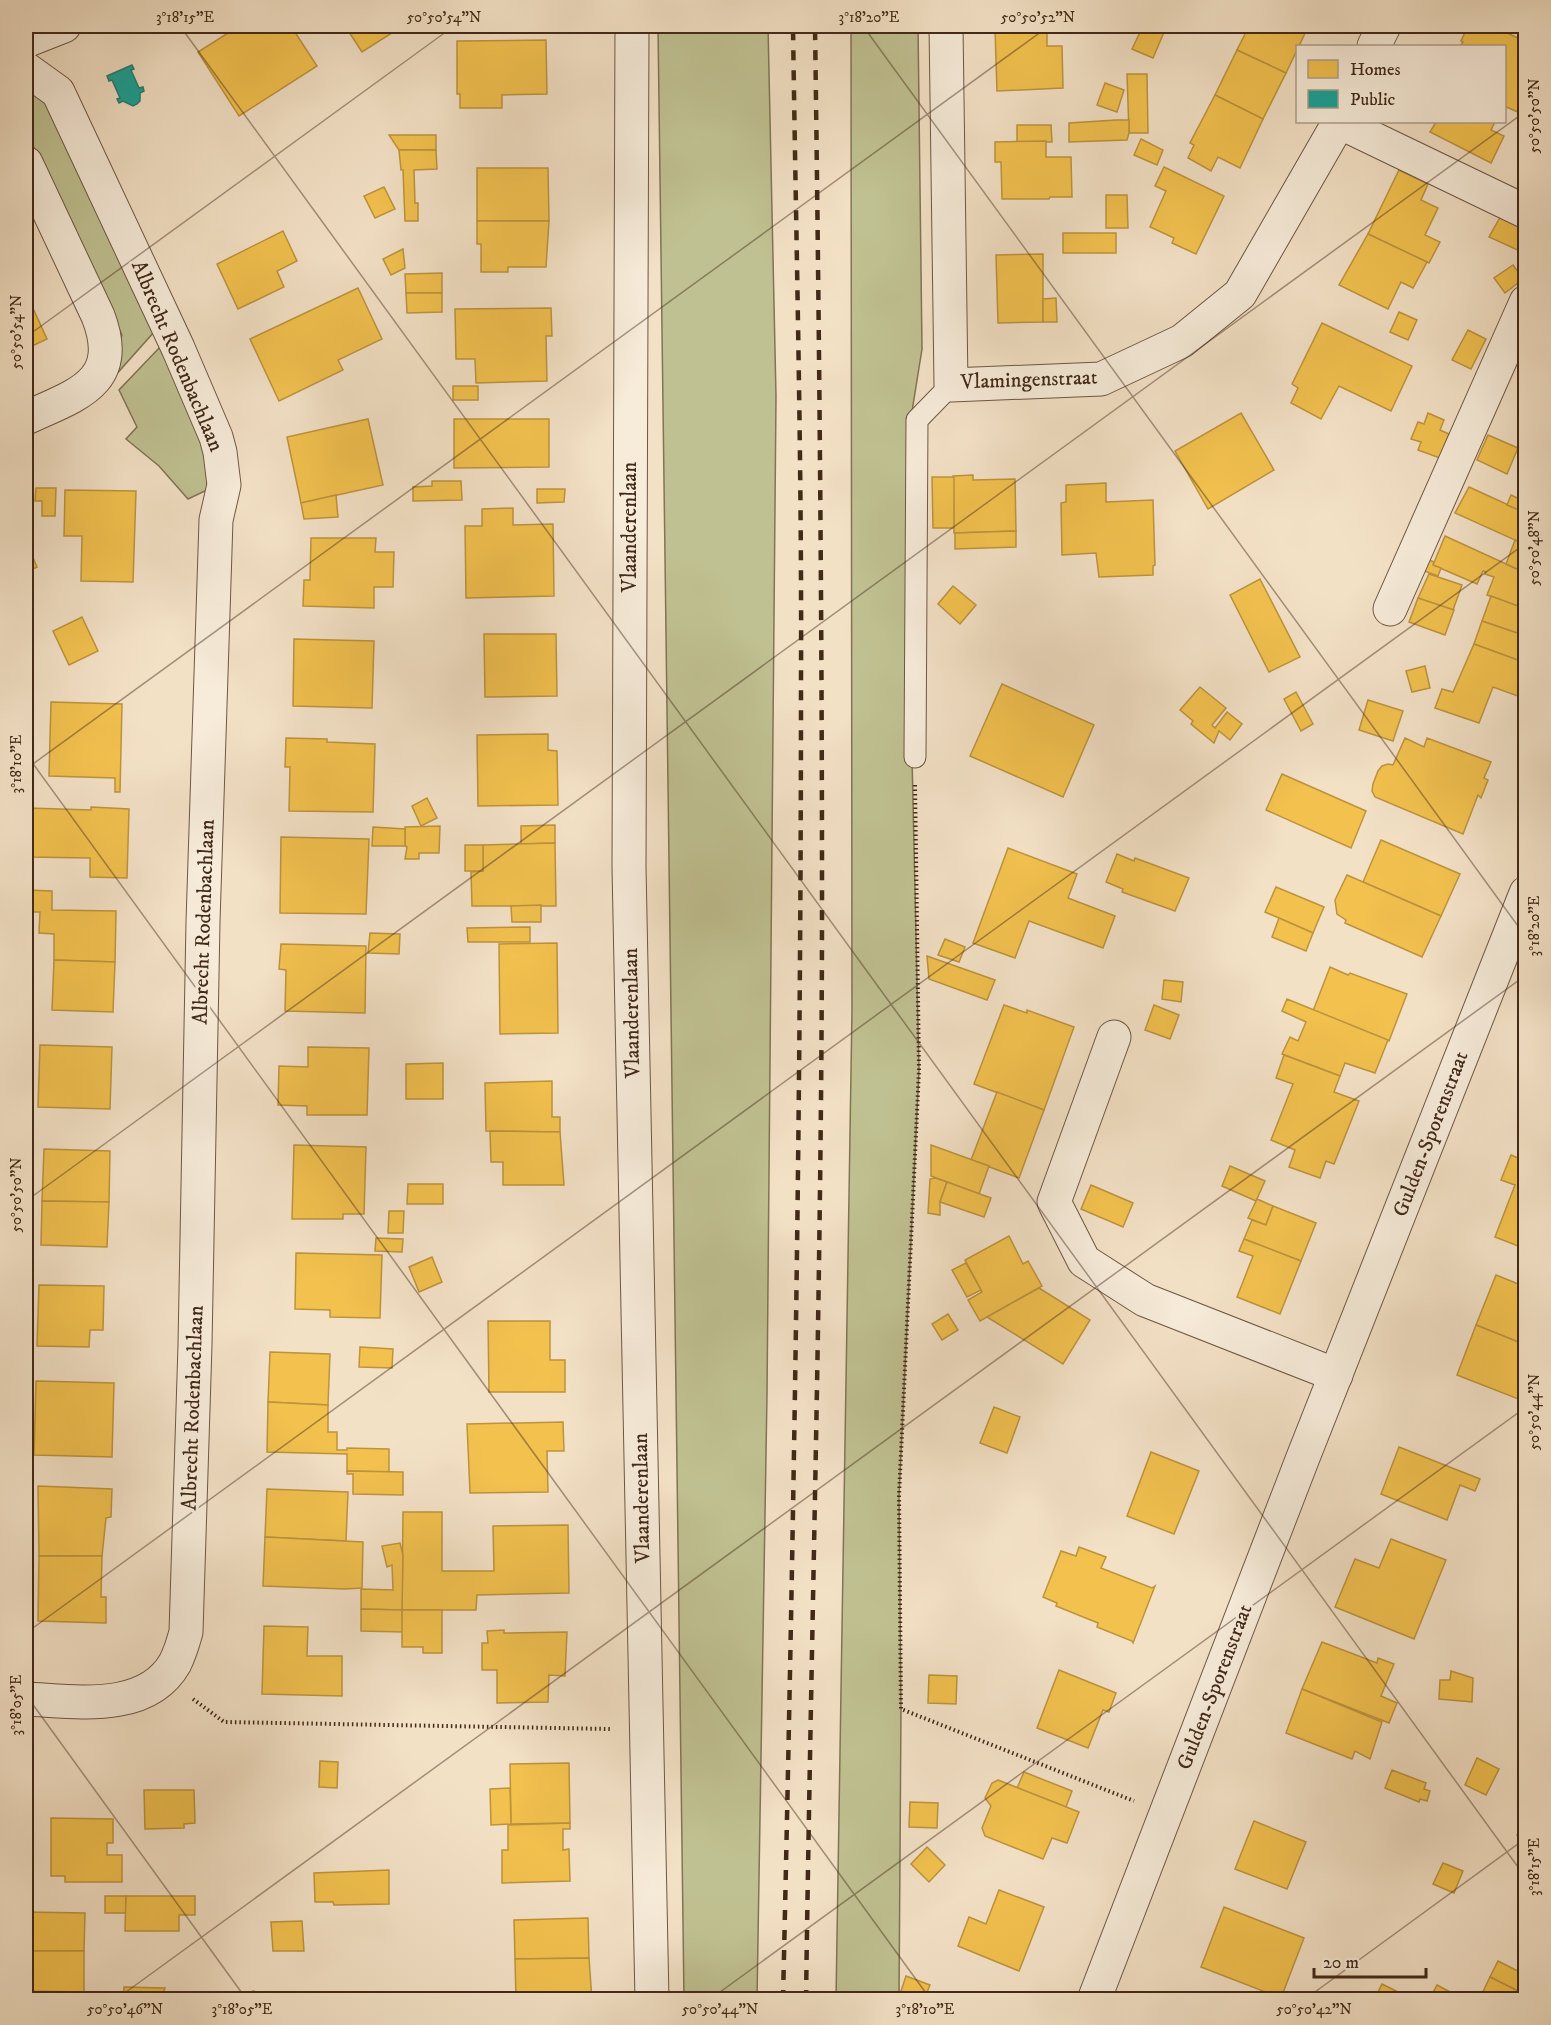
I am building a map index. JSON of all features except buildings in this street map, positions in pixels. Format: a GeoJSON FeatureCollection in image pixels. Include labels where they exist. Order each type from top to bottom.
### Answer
{"type":"FeatureCollection","features":[{"type":"Feature","properties":{"kind":"street"},"geometry":{"type":"LineString","coordinates":[[26,41],[63,26]]}},
{"type":"Feature","properties":{"kind":"street","name":"Vlaanderenlaan"},"geometry":{"type":"LineString","coordinates":[[632,26],[629,867],[652,2000]]}},
{"type":"Feature","properties":{"kind":"street","name":"Vlamingenstraat"},"geometry":{"type":"LineString","coordinates":[[946,26],[951,385],[1101,379],[1182,341],[1240,294],[1338,123]]}},
{"type":"Feature","properties":{"kind":"street"},"geometry":{"type":"LineString","coordinates":[[1374,45],[1384,26]]}},
{"type":"Feature","properties":{"kind":"street","name":"Albrecht Rodenbachlaan"},"geometry":{"type":"LineString","coordinates":[[26,69],[58,92],[178,348],[210,422],[220,452],[224,485],[216,520],[203,922],[195,1334],[186,1632],[174,1665],[163,1677],[150,1687],[120,1700],[103,1702],[26,1700]]}},
{"type":"Feature","properties":{"kind":"street","name":"Vlamingenstraat"},"geometry":{"type":"LineString","coordinates":[[1341,123],[1526,212]]}},
{"type":"Feature","properties":{"kind":"street"},"geometry":{"type":"LineString","coordinates":[[26,163],[99,316],[106,339],[107,352],[105,363],[90,384],[67,399],[26,418]]}},
{"type":"Feature","properties":{"kind":"street"},"geometry":{"type":"LineString","coordinates":[[1390,609],[1526,302]]}},
{"type":"Feature","properties":{"kind":"street","name":"Gulden-Sporenstraat"},"geometry":{"type":"LineString","coordinates":[[1094,2000],[1526,893]]}},
{"type":"Feature","properties":{"kind":"street"},"geometry":{"type":"LineString","coordinates":[[1114,1037],[1054,1202],[1084,1261],[1145,1300],[1336,1375]]}},
{"type":"Feature","properties":{"kind":"lane"},"geometry":{"type":"LineString","coordinates":[[915,757],[917,420],[951,385]]}},
{"type":"Feature","properties":{"kind":"path"},"geometry":{"type":"LineString","coordinates":[[915,757],[919,1070],[899,1496],[901,1708],[1166,1814]]}},
{"type":"Feature","properties":{"kind":"path"},"geometry":{"type":"LineString","coordinates":[[163,1677],[224,1722],[647,1730]]}},
{"type":"Feature","properties":{"kind":"green space"},"geometry":{"type":"Polygon","coordinates":[[[658,26],[768,26],[776,396],[767,1394],[757,1999],[684,1999],[658,26]]]}},
{"type":"Feature","properties":{"kind":"green space"},"geometry":{"type":"Polygon","coordinates":[[[851,26],[918,26],[922,349],[910,424],[912,757],[919,1070],[899,1496],[901,1709],[899,1999],[836,2000],[852,1010],[851,26]]]}},
{"type":"Feature","properties":{"kind":"green space"},"geometry":{"type":"Polygon","coordinates":[[[37,94],[46,101],[154,332],[113,378],[110,370],[122,335],[26,131],[26,95],[37,94]]]}},
{"type":"Feature","properties":{"kind":"green space"},"geometry":{"type":"Polygon","coordinates":[[[161,346],[186,398],[200,434],[204,452],[207,490],[188,499],[159,466],[126,439],[137,427],[119,390],[161,346]]]}},
{"type":"Feature","properties":{"kind":"railway"},"geometry":{"type":"LineString","coordinates":[[783,2000],[796,1340],[801,845],[801,516],[793,26]]}},
{"type":"Feature","properties":{"kind":"railway"},"geometry":{"type":"LineString","coordinates":[[806,2000],[822,1036],[821,571],[815,26]]}}]}
